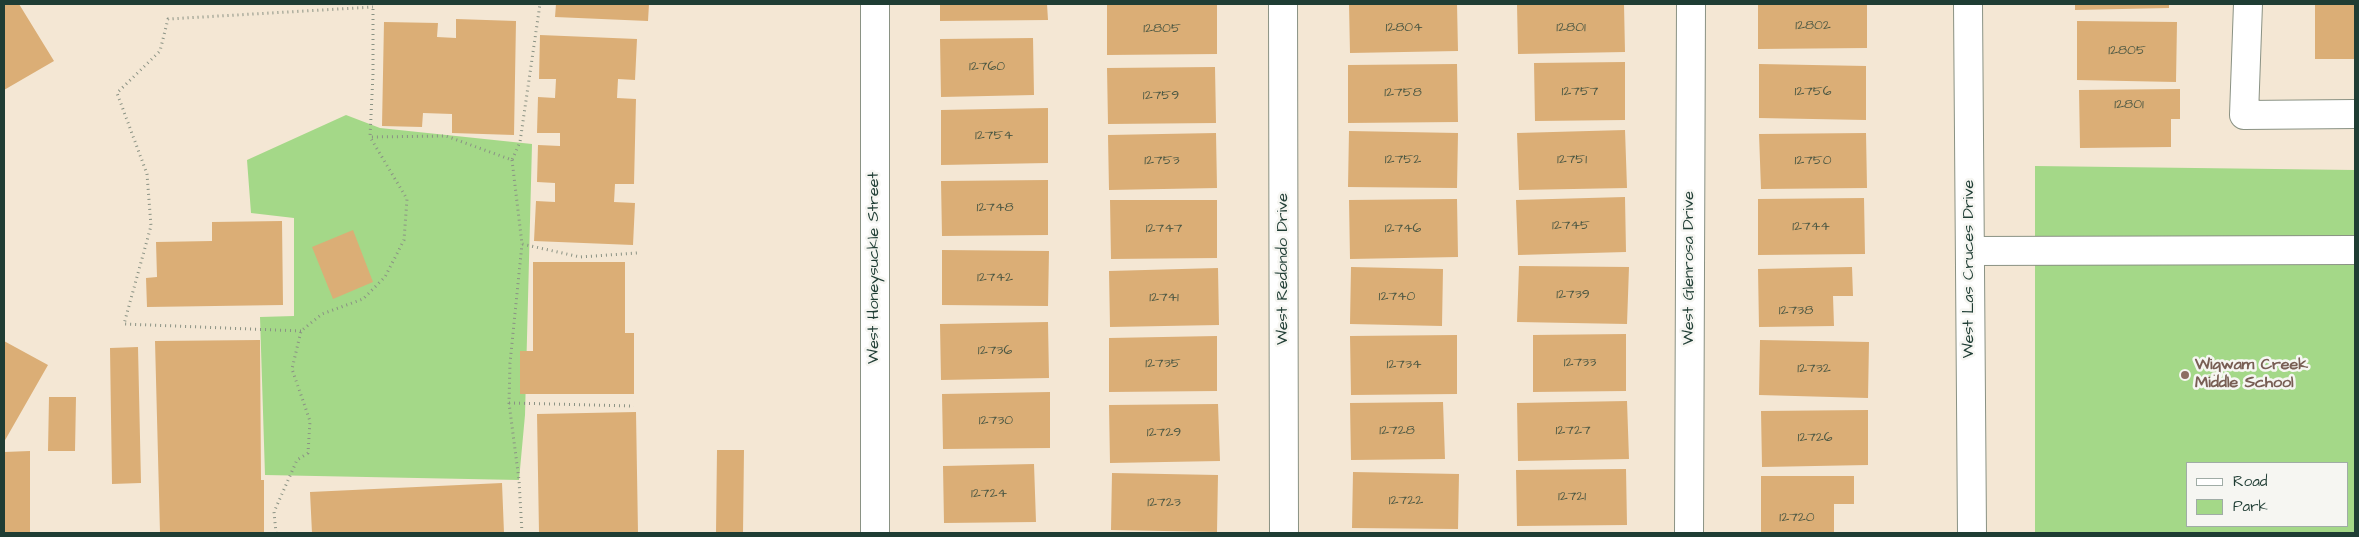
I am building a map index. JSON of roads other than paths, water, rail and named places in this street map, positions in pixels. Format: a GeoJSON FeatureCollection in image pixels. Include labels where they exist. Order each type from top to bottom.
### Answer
{"type":"FeatureCollection","features":[{"type":"Feature","properties":{"kind":"street","name":"West Honeysuckle Street"},"geometry":{"type":"LineString","coordinates":[[875,4],[875,533]]}},
{"type":"Feature","properties":{"kind":"street","name":"West Redondo Drive"},"geometry":{"type":"LineString","coordinates":[[1283,4],[1284,533]]}},
{"type":"Feature","properties":{"kind":"street","name":"West Glenrosa Drive"},"geometry":{"type":"LineString","coordinates":[[1689,533],[1691,4]]}},
{"type":"Feature","properties":{"kind":"street","name":"West Las Cruces Drive"},"geometry":{"type":"LineString","coordinates":[[1968,4],[1972,533]]}},
{"type":"Feature","properties":{"kind":"street"},"geometry":{"type":"LineString","coordinates":[[2248,4],[2244,115],[2355,114]]}},
{"type":"Feature","properties":{"kind":"street"},"geometry":{"type":"LineString","coordinates":[[1970,251],[2355,250]]}},
{"type":"Feature","properties":{"kind":"place","name":"Wigwam Creek Middle School"},"geometry":{"type":"Point","coordinates":[2185,375]}}]}
